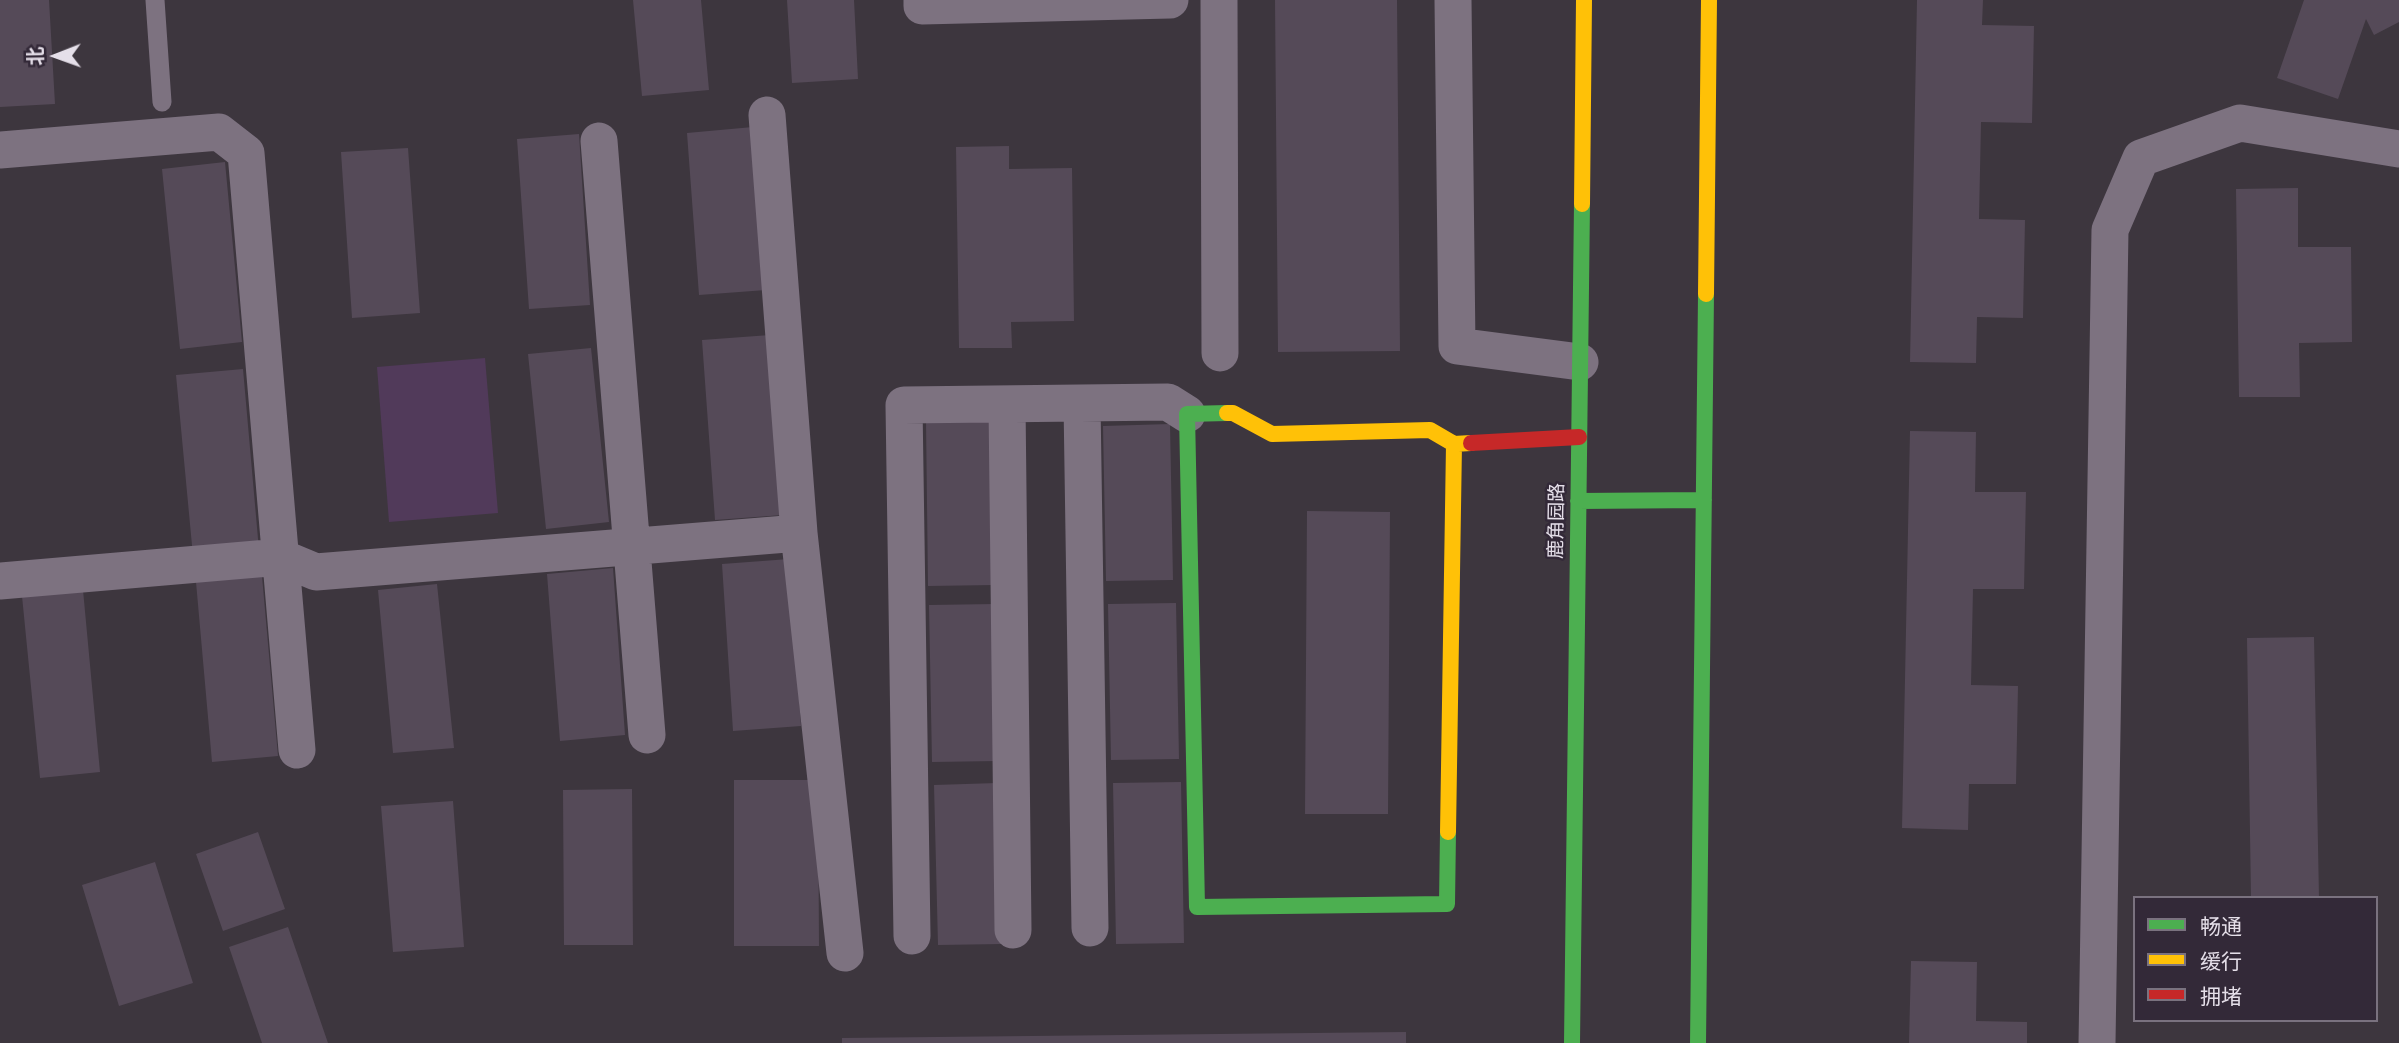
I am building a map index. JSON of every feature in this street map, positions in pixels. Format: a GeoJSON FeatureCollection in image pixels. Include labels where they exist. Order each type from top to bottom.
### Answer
{"type":"FeatureCollection","features":[{"type":"Feature","properties":{"kind":"street"},"geometry":{"type":"LineString","coordinates":[[922,0],[922,6],[1170,0]]}},
{"type":"Feature","properties":{"kind":"street"},"geometry":{"type":"LineString","coordinates":[[1219,0],[1220,353]]}},
{"type":"Feature","properties":{"kind":"street"},"geometry":{"type":"LineString","coordinates":[[1452,0],[1458,346],[1580,362]]}},
{"type":"Feature","properties":{"kind":"street","name":"鹿角园路"},"geometry":{"type":"LineString","coordinates":[[1572,1043],[1584,0]]}},
{"type":"Feature","properties":{"kind":"street"},"geometry":{"type":"LineString","coordinates":[[1698,1043],[1709,0]]}},
{"type":"Feature","properties":{"kind":"street"},"geometry":{"type":"LineString","coordinates":[[767,115],[799,533],[845,953]]}},
{"type":"Feature","properties":{"kind":"street"},"geometry":{"type":"LineString","coordinates":[[2097,1043],[2110,230],[2141,158],[2239,123],[2399,149]]}},
{"type":"Feature","properties":{"kind":"street"},"geometry":{"type":"LineString","coordinates":[[0,150],[219,132],[246,153],[297,750]]}},
{"type":"Feature","properties":{"kind":"street"},"geometry":{"type":"LineString","coordinates":[[599,141],[647,735]]}},
{"type":"Feature","properties":{"kind":"street"},"geometry":{"type":"LineString","coordinates":[[912,936],[904,405],[1168,402],[1187,414],[1233,413],[1272,434],[1430,430],[1454,444],[1579,437]]}},
{"type":"Feature","properties":{"kind":"street"},"geometry":{"type":"LineString","coordinates":[[1082,403],[1090,928]]}},
{"type":"Feature","properties":{"kind":"street"},"geometry":{"type":"LineString","coordinates":[[1007,404],[1013,930]]}},
{"type":"Feature","properties":{"kind":"street"},"geometry":{"type":"LineString","coordinates":[[1187,414],[1197,907],[1447,904],[1454,444]]}},
{"type":"Feature","properties":{"kind":"street"},"geometry":{"type":"LineString","coordinates":[[1578,501],[1704,500]]}},
{"type":"Feature","properties":{"kind":"street"},"geometry":{"type":"LineString","coordinates":[[0,581],[280,557],[316,572],[799,533]]}},
{"type":"Feature","properties":{"kind":"lane"},"geometry":{"type":"LineString","coordinates":[[155,0],[162,102]]}},
{"type":"Feature","properties":{"kind":"shaded area"},"geometry":{"type":"Polygon","coordinates":[[[485,358],[498,513],[389,522],[377,367],[485,358]]]}},
{"type":"Feature","properties":{"kind":"building"},"geometry":{"type":"Polygon","coordinates":[[[0,0],[49,0],[55,104],[0,107],[0,0]]]}},
{"type":"Feature","properties":{"kind":"building"},"geometry":{"type":"Polygon","coordinates":[[[633,0],[701,0],[709,90],[642,96],[633,0]]]}},
{"type":"Feature","properties":{"kind":"building"},"geometry":{"type":"Polygon","coordinates":[[[787,0],[854,0],[858,79],[792,83],[787,0]]]}},
{"type":"Feature","properties":{"kind":"building"},"geometry":{"type":"Polygon","coordinates":[[[1275,0],[1397,0],[1400,351],[1278,352],[1275,0]]]}},
{"type":"Feature","properties":{"kind":"building"},"geometry":{"type":"Polygon","coordinates":[[[1917,0],[1983,0],[1982,25],[2034,26],[2032,123],[1981,122],[1979,219],[2025,220],[2023,318],[1977,317],[1976,363],[1910,362],[1917,0]]]}},
{"type":"Feature","properties":{"kind":"building"},"geometry":{"type":"Polygon","coordinates":[[[2304,0],[2399,0],[2399,22],[2374,35],[2366,19],[2338,99],[2277,78],[2304,0]]]}},
{"type":"Feature","properties":{"kind":"building"},"geometry":{"type":"Polygon","coordinates":[[[753,127],[766,290],[699,295],[687,133],[753,127]]]}},
{"type":"Feature","properties":{"kind":"building"},"geometry":{"type":"Polygon","coordinates":[[[579,134],[590,305],[529,309],[517,139],[579,134]]]}},
{"type":"Feature","properties":{"kind":"building"},"geometry":{"type":"Polygon","coordinates":[[[1009,146],[1009,169],[1072,168],[1074,321],[1011,322],[1012,348],[959,348],[956,147],[1009,146]]]}},
{"type":"Feature","properties":{"kind":"building"},"geometry":{"type":"Polygon","coordinates":[[[408,148],[420,313],[352,318],[341,152],[408,148]]]}},
{"type":"Feature","properties":{"kind":"building"},"geometry":{"type":"Polygon","coordinates":[[[225,162],[242,342],[180,349],[162,169],[225,162]]]}},
{"type":"Feature","properties":{"kind":"building"},"geometry":{"type":"Polygon","coordinates":[[[2298,188],[2298,247],[2351,247],[2352,342],[2299,343],[2300,397],[2239,397],[2236,189],[2298,188]]]}},
{"type":"Feature","properties":{"kind":"building"},"geometry":{"type":"Polygon","coordinates":[[[770,335],[783,515],[715,520],[702,340],[770,335]]]}},
{"type":"Feature","properties":{"kind":"building"},"geometry":{"type":"Polygon","coordinates":[[[591,348],[609,522],[546,529],[528,354],[591,348]]]}},
{"type":"Feature","properties":{"kind":"building"},"geometry":{"type":"Polygon","coordinates":[[[243,369],[259,550],[193,556],[176,375],[243,369]]]}},
{"type":"Feature","properties":{"kind":"building"},"geometry":{"type":"Polygon","coordinates":[[[926,421],[994,421],[995,585],[928,586],[926,421]]]}},
{"type":"Feature","properties":{"kind":"building"},"geometry":{"type":"Polygon","coordinates":[[[1170,424],[1173,580],[1106,581],[1103,426],[1170,424]]]}},
{"type":"Feature","properties":{"kind":"building"},"geometry":{"type":"Polygon","coordinates":[[[1910,431],[1976,432],[1975,492],[2026,492],[2024,589],[1973,589],[1971,685],[2018,686],[2016,784],[1969,784],[1968,830],[1902,828],[1910,431]]]}},
{"type":"Feature","properties":{"kind":"building"},"geometry":{"type":"Polygon","coordinates":[[[1307,511],[1390,512],[1388,814],[1305,814],[1307,511]]]}},
{"type":"Feature","properties":{"kind":"building"},"geometry":{"type":"Polygon","coordinates":[[[789,559],[801,726],[733,731],[722,564],[789,559]]]}},
{"type":"Feature","properties":{"kind":"building"},"geometry":{"type":"Polygon","coordinates":[[[613,568],[625,735],[560,741],[547,574],[613,568]]]}},
{"type":"Feature","properties":{"kind":"building"},"geometry":{"type":"Polygon","coordinates":[[[262,576],[278,756],[212,762],[196,582],[262,576]]]}},
{"type":"Feature","properties":{"kind":"building"},"geometry":{"type":"Polygon","coordinates":[[[437,584],[454,748],[393,753],[378,590],[437,584]]]}},
{"type":"Feature","properties":{"kind":"building"},"geometry":{"type":"Polygon","coordinates":[[[83,590],[100,772],[40,778],[22,596],[83,590]]]}},
{"type":"Feature","properties":{"kind":"building"},"geometry":{"type":"Polygon","coordinates":[[[1176,603],[1179,759],[1111,760],[1108,604],[1176,603]]]}},
{"type":"Feature","properties":{"kind":"building"},"geometry":{"type":"Polygon","coordinates":[[[995,604],[998,761],[932,762],[929,605],[995,604]]]}},
{"type":"Feature","properties":{"kind":"building"},"geometry":{"type":"Polygon","coordinates":[[[2314,637],[2319,896],[2251,896],[2247,638],[2314,637]]]}},
{"type":"Feature","properties":{"kind":"building"},"geometry":{"type":"Polygon","coordinates":[[[734,780],[818,780],[819,946],[734,946],[734,780]]]}},
{"type":"Feature","properties":{"kind":"building"},"geometry":{"type":"Polygon","coordinates":[[[1181,782],[1184,943],[1116,944],[1113,783],[1181,782]]]}},
{"type":"Feature","properties":{"kind":"building"},"geometry":{"type":"Polygon","coordinates":[[[997,783],[1002,944],[938,945],[934,785],[997,783]]]}},
{"type":"Feature","properties":{"kind":"building"},"geometry":{"type":"Polygon","coordinates":[[[632,789],[633,945],[564,945],[563,790],[632,789]]]}},
{"type":"Feature","properties":{"kind":"building"},"geometry":{"type":"Polygon","coordinates":[[[453,801],[464,947],[393,952],[381,806],[453,801]]]}},
{"type":"Feature","properties":{"kind":"building"},"geometry":{"type":"Polygon","coordinates":[[[258,832],[285,909],[223,931],[196,854],[258,832]]]}},
{"type":"Feature","properties":{"kind":"building"},"geometry":{"type":"Polygon","coordinates":[[[155,862],[193,983],[119,1006],[82,885],[155,862]]]}},
{"type":"Feature","properties":{"kind":"building"},"geometry":{"type":"Polygon","coordinates":[[[288,927],[328,1043],[262,1043],[229,947],[288,927]]]}},
{"type":"Feature","properties":{"kind":"building"},"geometry":{"type":"Polygon","coordinates":[[[1911,961],[1977,962],[1976,1021],[2027,1022],[2027,1043],[1909,1043],[1911,961]]]}},
{"type":"Feature","properties":{"kind":"building"},"geometry":{"type":"Polygon","coordinates":[[[1406,1032],[1406,1043],[842,1043],[842,1038],[1406,1032]]]}},
{"type":"Feature","properties":{"kind":"traffic: fast"},"geometry":{"type":"LineString","coordinates":[[1572,1043],[1582,204]]}},
{"type":"Feature","properties":{"kind":"traffic: fast"},"geometry":{"type":"LineString","coordinates":[[1698,1043],[1706,294]]}},
{"type":"Feature","properties":{"kind":"traffic: fast"},"geometry":{"type":"LineString","coordinates":[[1227,413],[1187,414],[1197,907],[1447,904],[1448,832]]}},
{"type":"Feature","properties":{"kind":"traffic: fast"},"geometry":{"type":"LineString","coordinates":[[1578,501],[1704,500]]}},
{"type":"Feature","properties":{"kind":"traffic: slow"},"geometry":{"type":"LineString","coordinates":[[1582,204],[1584,0]]}},
{"type":"Feature","properties":{"kind":"traffic: slow"},"geometry":{"type":"LineString","coordinates":[[1706,294],[1709,0]]}},
{"type":"Feature","properties":{"kind":"traffic: slow"},"geometry":{"type":"LineString","coordinates":[[1227,413],[1233,413],[1272,434],[1430,430],[1454,444],[1471,443]]}},
{"type":"Feature","properties":{"kind":"traffic: slow"},"geometry":{"type":"LineString","coordinates":[[1448,832],[1454,444]]}},
{"type":"Feature","properties":{"kind":"traffic: jam"},"geometry":{"type":"LineString","coordinates":[[1471,443],[1579,437]]}}]}
